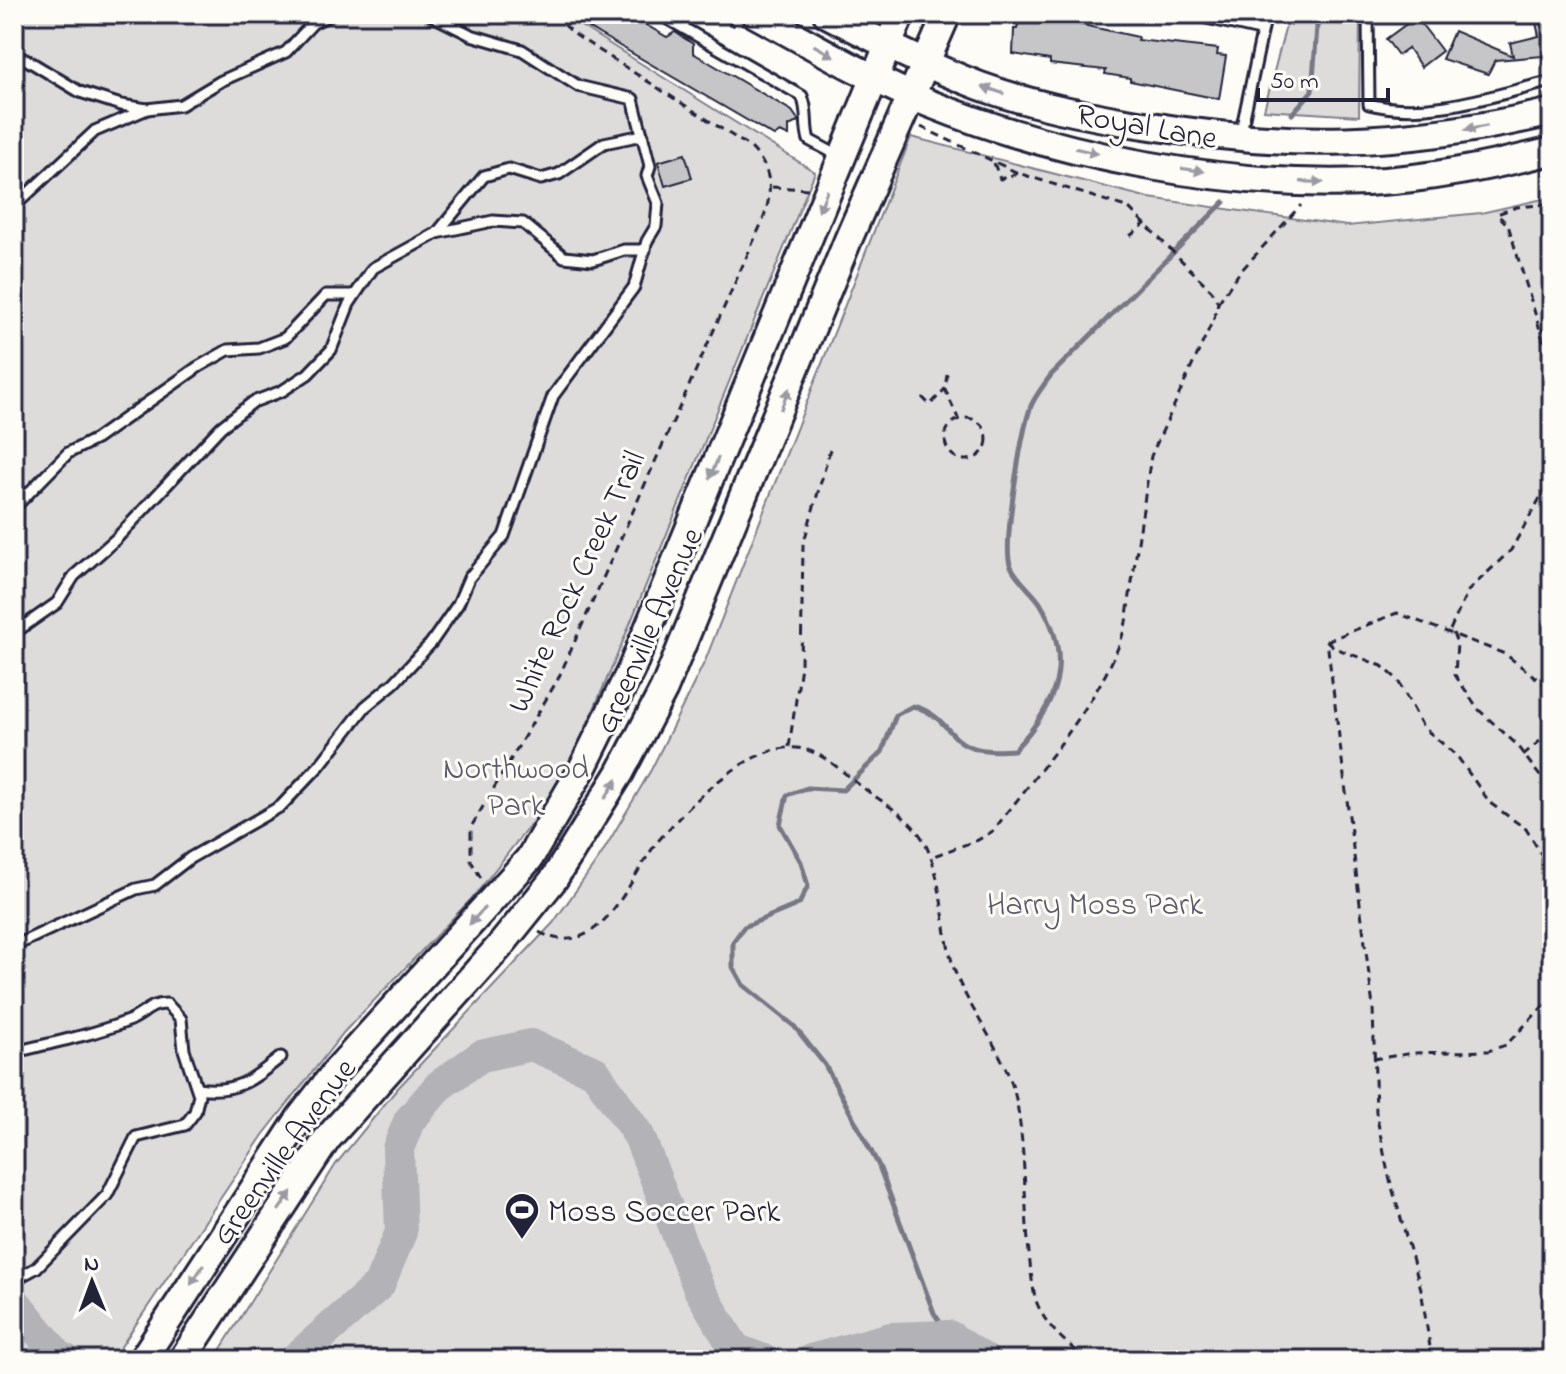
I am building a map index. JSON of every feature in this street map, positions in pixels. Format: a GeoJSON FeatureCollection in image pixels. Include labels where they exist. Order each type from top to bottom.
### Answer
{"type":"FeatureCollection","features":[{"type":"Feature","properties":{"kind":"main road","name":"Royal Lane"},"geometry":{"type":"LineString","coordinates":[[755,14],[911,95],[982,122],[1083,151],[1235,176],[1311,182],[1367,182],[1464,171],[1552,151]]}},
{"type":"Feature","properties":{"kind":"main road","name":"Royal Lane"},"geometry":{"type":"LineString","coordinates":[[827,14],[888,46],[979,86],[1068,113],[1239,138],[1354,143],[1439,136],[1552,112]]}},
{"type":"Feature","properties":{"kind":"main road","name":"Greenville Avenue"},"geometry":{"type":"LineString","coordinates":[[142,1360],[300,1118],[336,1071],[529,859],[582,769],[613,708],[901,14]]}},
{"type":"Feature","properties":{"kind":"main road","name":"Greenville Avenue"},"geometry":{"type":"LineString","coordinates":[[182,1360],[327,1139],[500,946],[554,879],[647,724],[947,14]]}},
{"type":"Feature","properties":{"kind":"main road"},"geometry":{"type":"LineString","coordinates":[[1235,176],[1239,138]]}},
{"type":"Feature","properties":{"kind":"main road"},"geometry":{"type":"LineString","coordinates":[[736,414],[772,430]]}},
{"type":"Feature","properties":{"kind":"lane"},"geometry":{"type":"LineString","coordinates":[[21,200],[95,131],[147,109],[181,105],[198,98],[221,81],[286,52],[313,23],[332,14]]}},
{"type":"Feature","properties":{"kind":"lane"},"geometry":{"type":"LineString","coordinates":[[14,946],[136,889],[155,885],[190,858],[281,806],[320,765],[365,707],[394,683],[431,643],[458,604],[469,578],[504,536],[553,396],[617,314],[634,287],[656,226],[658,203],[647,176],[650,166],[633,99],[599,88],[578,86],[522,50],[471,35],[429,14]]}},
{"type":"Feature","properties":{"kind":"lane"},"geometry":{"type":"LineString","coordinates":[[659,14],[802,96],[807,109],[804,126],[809,140],[841,157]]}},
{"type":"Feature","properties":{"kind":"lane"},"geometry":{"type":"LineString","coordinates":[[1189,14],[1260,30]]}},
{"type":"Feature","properties":{"kind":"lane"},"geometry":{"type":"LineString","coordinates":[[1239,138],[1260,30],[1266,14]]}},
{"type":"Feature","properties":{"kind":"lane"},"geometry":{"type":"LineString","coordinates":[[1368,14],[1369,104],[1392,110],[1426,108],[1552,81]]}},
{"type":"Feature","properties":{"kind":"lane"},"geometry":{"type":"LineString","coordinates":[[14,56],[80,92],[147,109]]}},
{"type":"Feature","properties":{"kind":"lane"},"geometry":{"type":"LineString","coordinates":[[437,233],[484,176],[509,169],[541,179],[559,174],[604,143],[643,135]]}},
{"type":"Feature","properties":{"kind":"lane"},"geometry":{"type":"LineString","coordinates":[[14,633],[57,603],[74,576],[116,539],[221,427],[253,402],[282,391],[308,374],[331,350],[354,295],[373,268],[437,233],[503,221],[523,223],[564,257],[593,260],[624,250],[645,250]]}},
{"type":"Feature","properties":{"kind":"lane"},"geometry":{"type":"LineString","coordinates":[[14,508],[68,453],[96,439],[198,367],[228,350],[259,348],[285,338],[326,295],[354,295]]}},
{"type":"Feature","properties":{"kind":"lane"},"geometry":{"type":"LineString","coordinates":[[14,1052],[110,1027],[130,1020],[152,1005],[167,1004],[181,1019],[184,1050],[198,1088],[195,1112],[185,1125],[136,1137],[107,1195],[36,1268],[14,1280]]}},
{"type":"Feature","properties":{"kind":"lane"},"geometry":{"type":"LineString","coordinates":[[198,1088],[221,1092],[240,1086],[281,1057]]}},
{"type":"Feature","properties":{"kind":"path"},"geometry":{"type":"LineString","coordinates":[[552,14],[577,36],[750,147],[759,155],[772,187],[810,189]]}},
{"type":"Feature","properties":{"kind":"path"},"geometry":{"type":"LineString","coordinates":[[918,121],[921,127],[1018,173],[1115,201],[1129,208],[1212,291],[1218,303]]}},
{"type":"Feature","properties":{"kind":"path"},"geometry":{"type":"LineString","coordinates":[[993,162],[1000,179],[1018,173]]}},
{"type":"Feature","properties":{"kind":"path","name":"White Rock Creek Trail"},"geometry":{"type":"LineString","coordinates":[[491,889],[471,861],[471,827],[558,679],[763,220],[772,187]]}},
{"type":"Feature","properties":{"kind":"path"},"geometry":{"type":"LineString","coordinates":[[930,857],[978,840],[993,831],[1106,677],[1121,645],[1126,622],[1151,456],[1218,303],[1239,273],[1307,197]]}},
{"type":"Feature","properties":{"kind":"path"},"geometry":{"type":"LineString","coordinates":[[1451,632],[1472,584],[1511,550],[1550,480],[1552,469],[1545,453],[1548,390],[1544,343],[1508,225],[1505,218],[1497,214],[1517,207],[1552,204]]}},
{"type":"Feature","properties":{"kind":"path"},"geometry":{"type":"LineString","coordinates":[[1130,236],[1146,223]]}},
{"type":"Feature","properties":{"kind":"path"},"geometry":{"type":"LineString","coordinates":[[1540,330],[1551,331],[1544,343]]}},
{"type":"Feature","properties":{"kind":"path"},"geometry":{"type":"LineString","coordinates":[[947,374],[945,389],[958,418]]}},
{"type":"Feature","properties":{"kind":"path"},"geometry":{"type":"LineString","coordinates":[[922,397],[930,405],[945,389]]}},
{"type":"Feature","properties":{"kind":"path"},"geometry":{"type":"LineString","coordinates":[[958,418],[976,419],[987,433],[984,451],[977,457],[960,459],[946,448],[946,430],[958,418]]}},
{"type":"Feature","properties":{"kind":"path"},"geometry":{"type":"LineString","coordinates":[[789,747],[801,666],[803,545],[830,450]]}},
{"type":"Feature","properties":{"kind":"path"},"geometry":{"type":"LineString","coordinates":[[1327,641],[1397,613],[1505,654],[1552,690]]}},
{"type":"Feature","properties":{"kind":"path"},"geometry":{"type":"LineString","coordinates":[[1451,632],[1457,643],[1455,675],[1479,710],[1502,728],[1552,792]]}},
{"type":"Feature","properties":{"kind":"path"},"geometry":{"type":"LineString","coordinates":[[1327,641],[1335,648],[1382,666],[1397,679],[1423,727],[1457,756],[1490,803],[1526,829],[1552,872]]}},
{"type":"Feature","properties":{"kind":"path"},"geometry":{"type":"LineString","coordinates":[[1327,641],[1373,1007],[1376,1113],[1388,1173],[1421,1289],[1432,1360]]}},
{"type":"Feature","properties":{"kind":"path"},"geometry":{"type":"LineString","coordinates":[[1523,755],[1552,731]]}},
{"type":"Feature","properties":{"kind":"path"},"geometry":{"type":"LineString","coordinates":[[536,931],[568,940],[594,930],[617,907],[659,841],[721,778],[768,752],[789,747],[809,750],[876,797],[921,837],[930,857],[950,960],[1006,1068],[1017,1103],[1035,1298],[1041,1316],[1058,1336],[1088,1360]]}},
{"type":"Feature","properties":{"kind":"path"},"geometry":{"type":"LineString","coordinates":[[1373,1059],[1414,1053],[1488,1051],[1506,1045],[1552,997]]}},
{"type":"Feature","properties":{"kind":"green space","name":"Northwood Park"},"geometry":{"type":"Polygon","coordinates":[[[14,14],[568,14],[568,18],[815,172],[616,658],[578,746],[545,806],[475,895],[344,1032],[263,1135],[112,1360],[14,1360],[14,14]]]}},
{"type":"Feature","properties":{"kind":"green space"},"geometry":{"type":"Polygon","coordinates":[[[1289,14],[1360,14],[1359,116],[1264,110],[1289,14]]]}},
{"type":"Feature","properties":{"kind":"green space","name":"Harry Moss Park"},"geometry":{"type":"Polygon","coordinates":[[[911,137],[1149,198],[1347,226],[1481,213],[1552,197],[1552,1360],[214,1360],[336,1164],[397,1089],[553,923],[601,855],[651,770],[705,661],[911,137]]]}},
{"type":"Feature","properties":{"kind":"building"},"geometry":{"type":"Polygon","coordinates":[[[587,14],[627,14],[667,37],[675,32],[693,44],[693,53],[792,111],[799,121],[789,126],[789,136],[780,132],[774,136],[587,27],[587,14]]]}},
{"type":"Feature","properties":{"kind":"building"},"geometry":{"type":"Polygon","coordinates":[[[1534,14],[1552,14],[1552,69],[1546,70],[1543,56],[1495,60],[1488,74],[1442,59],[1454,31],[1513,56],[1510,43],[1539,36],[1534,14]]]}},
{"type":"Feature","properties":{"kind":"building"},"geometry":{"type":"Polygon","coordinates":[[[1416,17],[1442,51],[1421,67],[1408,48],[1398,55],[1386,39],[1416,17]]]}},
{"type":"Feature","properties":{"kind":"building"},"geometry":{"type":"Polygon","coordinates":[[[1055,19],[1138,37],[1137,40],[1218,49],[1217,55],[1226,56],[1219,99],[1130,81],[1130,78],[1105,74],[1106,70],[1050,64],[1050,60],[1013,54],[1014,29],[1017,29],[1019,20],[1055,23],[1055,19]]]}},
{"type":"Feature","properties":{"kind":"building"},"geometry":{"type":"Polygon","coordinates":[[[685,154],[692,178],[665,186],[658,162],[685,154]]]}},
{"type":"Feature","properties":{"kind":"waterway"},"geometry":{"type":"LineString","coordinates":[[1292,114],[1312,91],[1318,14]]}},
{"type":"Feature","properties":{"kind":"waterway"},"geometry":{"type":"LineString","coordinates":[[949,1336],[934,1313],[879,1166],[825,1065],[794,1026],[743,985],[733,967],[733,942],[744,927],[799,904],[808,886],[801,862],[780,825],[787,795],[807,788],[843,790],[882,752],[896,715],[913,706],[938,719],[962,743],[991,751],[1014,750],[1041,716],[1056,681],[1057,644],[1040,603],[1012,569],[1009,552],[1014,486],[1031,406],[1051,375],[1224,202]]}},
{"type":"Feature","properties":{"kind":"waterway"},"geometry":{"type":"LineString","coordinates":[[294,1360],[379,1285],[401,1232],[398,1149],[409,1121],[440,1085],[481,1056],[531,1045],[595,1072],[639,1136],[699,1289],[735,1349],[763,1360]]}},
{"type":"Feature","properties":{"kind":"waterway"},"geometry":{"type":"LineString","coordinates":[[14,1301],[59,1357],[66,1360]]}},
{"type":"Feature","properties":{"kind":"waterway"},"geometry":{"type":"LineString","coordinates":[[811,1360],[891,1338],[949,1336],[985,1360]]}},
{"type":"Feature","properties":{"kind":"place","name":"Moss Soccer Park"},"geometry":{"type":"Point","coordinates":[522,1241]}}]}
